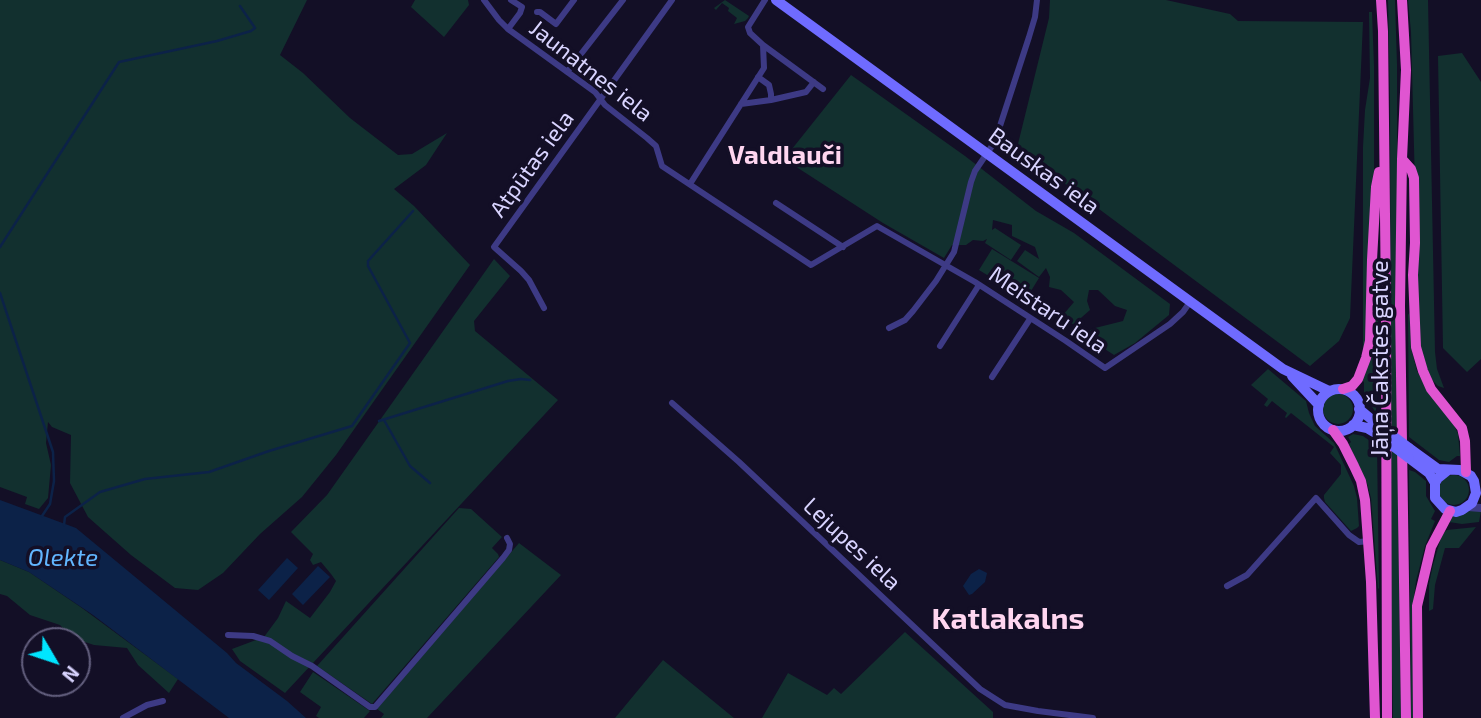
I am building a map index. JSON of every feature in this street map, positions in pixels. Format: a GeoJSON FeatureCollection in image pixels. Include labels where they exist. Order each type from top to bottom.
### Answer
{"type":"FeatureCollection","features":[{"type":"Feature","properties":{"kind":"highway","name":"Jāņa Čakstes gatve"},"geometry":{"type":"LineString","coordinates":[[1381,0],[1386,307],[1387,718]]}},
{"type":"Feature","properties":{"kind":"highway","name":"Jāņa Čakstes gatve"},"geometry":{"type":"LineString","coordinates":[[1402,0],[1406,70],[1400,306],[1406,718]]}},
{"type":"Feature","properties":{"kind":"highway"},"geometry":{"type":"LineString","coordinates":[[1402,159],[1411,169],[1414,178],[1413,275],[1416,347],[1431,389],[1462,428],[1466,472]]}},
{"type":"Feature","properties":{"kind":"highway"},"geometry":{"type":"LineString","coordinates":[[1343,389],[1352,386],[1358,379],[1370,341],[1376,187],[1383,164]]}},
{"type":"Feature","properties":{"kind":"highway"},"geometry":{"type":"LineString","coordinates":[[1333,430],[1343,443],[1361,481],[1366,500],[1375,718]]}},
{"type":"Feature","properties":{"kind":"highway"},"geometry":{"type":"LineString","coordinates":[[1418,718],[1417,606],[1431,547],[1450,511]]}},
{"type":"Feature","properties":{"kind":"main road","name":"Bauskas iela"},"geometry":{"type":"LineString","coordinates":[[776,0],[1289,373],[1329,391]]}},
{"type":"Feature","properties":{"kind":"main road","name":"Bauskas iela"},"geometry":{"type":"LineString","coordinates":[[1289,373],[1318,405]]}},
{"type":"Feature","properties":{"kind":"main road"},"geometry":{"type":"LineString","coordinates":[[1343,389],[1356,398],[1359,415],[1347,429],[1333,430],[1322,422],[1318,405],[1329,391],[1343,389]]}},
{"type":"Feature","properties":{"kind":"main road"},"geometry":{"type":"LineString","coordinates":[[1359,409],[1377,429],[1409,453],[1435,483]]}},
{"type":"Feature","properties":{"kind":"main road"},"geometry":{"type":"LineString","coordinates":[[1353,425],[1377,429]]}},
{"type":"Feature","properties":{"kind":"main road"},"geometry":{"type":"LineString","coordinates":[[1409,453],[1438,469],[1460,470],[1471,476],[1478,489],[1475,498],[1468,507],[1456,512],[1437,503],[1434,493],[1438,478],[1448,470]]}},
{"type":"Feature","properties":{"kind":"street","name":"Jaunatnes iela"},"geometry":{"type":"LineString","coordinates":[[484,0],[508,29],[601,98],[605,105],[656,146],[663,166],[811,265],[843,247]]}},
{"type":"Feature","properties":{"kind":"street"},"geometry":{"type":"LineString","coordinates":[[511,0],[522,7],[540,12],[556,24],[574,0]]}},
{"type":"Feature","properties":{"kind":"street"},"geometry":{"type":"LineString","coordinates":[[567,72],[623,0]]}},
{"type":"Feature","properties":{"kind":"street","name":"Atpūtas iela"},"geometry":{"type":"LineString","coordinates":[[544,308],[529,280],[494,247],[672,0]]}},
{"type":"Feature","properties":{"kind":"street"},"geometry":{"type":"LineString","coordinates":[[765,0],[748,27],[750,33],[823,89]]}},
{"type":"Feature","properties":{"kind":"street"},"geometry":{"type":"LineString","coordinates":[[889,328],[905,320],[913,311],[954,252],[971,181],[998,132],[1032,27],[1037,0]]}},
{"type":"Feature","properties":{"kind":"street"},"geometry":{"type":"LineString","coordinates":[[508,29],[522,7]]}},
{"type":"Feature","properties":{"kind":"street"},"geometry":{"type":"LineString","coordinates":[[690,184],[764,68],[763,45]]}},
{"type":"Feature","properties":{"kind":"street"},"geometry":{"type":"LineString","coordinates":[[758,77],[769,86],[771,100]]}},
{"type":"Feature","properties":{"kind":"street"},"geometry":{"type":"LineString","coordinates":[[741,104],[806,92],[814,82]]}},
{"type":"Feature","properties":{"kind":"street"},"geometry":{"type":"LineString","coordinates":[[776,203],[843,247]]}},
{"type":"Feature","properties":{"kind":"street","name":"Meistaru iela"},"geometry":{"type":"LineString","coordinates":[[843,247],[877,226],[979,285],[1105,369],[1170,324],[1191,302]]}},
{"type":"Feature","properties":{"kind":"street"},"geometry":{"type":"LineString","coordinates":[[940,346],[979,285]]}},
{"type":"Feature","properties":{"kind":"street"},"geometry":{"type":"LineString","coordinates":[[992,377],[1030,318]]}},
{"type":"Feature","properties":{"kind":"street","name":"Lejupes iela"},"geometry":{"type":"LineString","coordinates":[[672,403],[981,689],[1005,705],[1093,718]]}},
{"type":"Feature","properties":{"kind":"street"},"geometry":{"type":"LineString","coordinates":[[1227,586],[1247,575],[1316,498],[1349,535],[1359,542],[1369,541]]}},
{"type":"Feature","properties":{"kind":"street"},"geometry":{"type":"LineString","coordinates":[[1468,507],[1481,508]]}},
{"type":"Feature","properties":{"kind":"street"},"geometry":{"type":"LineString","coordinates":[[228,635],[253,636],[270,641],[312,666],[370,707],[375,707],[503,558],[509,550],[507,538]]}},
{"type":"Feature","properties":{"kind":"street"},"geometry":{"type":"LineString","coordinates":[[124,718],[146,705],[163,701]]}},
{"type":"Feature","properties":{"kind":"green space"},"geometry":{"type":"Polygon","coordinates":[[[0,0],[307,0],[280,55],[350,118],[398,155],[412,154],[447,133],[426,165],[394,189],[414,206],[470,265],[336,455],[302,497],[260,534],[223,573],[198,590],[175,588],[131,555],[88,517],[70,483],[71,435],[52,427],[48,422],[46,443],[51,465],[48,498],[39,509],[25,504],[27,497],[0,487],[0,0]]]}},
{"type":"Feature","properties":{"kind":"green space"},"geometry":{"type":"Polygon","coordinates":[[[415,0],[468,0],[469,5],[444,37],[411,7],[415,0]]]}},
{"type":"Feature","properties":{"kind":"green space"},"geometry":{"type":"Polygon","coordinates":[[[725,0],[749,16],[748,18],[734,24],[737,18],[728,11],[729,8],[722,3],[716,10],[714,8],[725,0]]]}},
{"type":"Feature","properties":{"kind":"green space"},"geometry":{"type":"Polygon","coordinates":[[[1050,0],[1166,0],[1230,14],[1238,21],[1363,22],[1350,318],[1339,341],[1310,366],[1017,148],[1049,18],[1050,0]]]}},
{"type":"Feature","properties":{"kind":"green space"},"geometry":{"type":"Polygon","coordinates":[[[1388,0],[1395,0],[1397,64],[1397,426],[1401,718],[1393,718],[1391,617],[1388,0]]]}},
{"type":"Feature","properties":{"kind":"green space"},"geometry":{"type":"Polygon","coordinates":[[[1408,0],[1428,0],[1435,352],[1437,369],[1444,388],[1432,380],[1419,339],[1408,0]]]}},
{"type":"Feature","properties":{"kind":"green space"},"geometry":{"type":"Polygon","coordinates":[[[1369,12],[1372,12],[1374,66],[1374,180],[1367,334],[1363,355],[1363,147],[1370,78],[1369,12]]]}},
{"type":"Feature","properties":{"kind":"green space"},"geometry":{"type":"Polygon","coordinates":[[[1462,53],[1481,82],[1481,359],[1467,372],[1443,348],[1438,56],[1462,53]]]}},
{"type":"Feature","properties":{"kind":"green space"},"geometry":{"type":"Polygon","coordinates":[[[851,75],[965,156],[1036,211],[1074,233],[1170,304],[1169,315],[1135,343],[1114,355],[1082,334],[1123,321],[1127,310],[1115,306],[1098,290],[1089,290],[1087,301],[1090,310],[1074,324],[1057,322],[1074,302],[1061,290],[1049,287],[1050,277],[1046,268],[1039,277],[1017,261],[1025,250],[1039,259],[1035,247],[1012,236],[1012,225],[993,220],[992,230],[995,228],[1021,245],[1011,260],[985,243],[987,239],[973,240],[966,245],[952,245],[944,258],[883,223],[784,159],[851,75]]]}},
{"type":"Feature","properties":{"kind":"green space"},"geometry":{"type":"Polygon","coordinates":[[[992,249],[1039,278],[1026,299],[979,270],[992,249]]]}},
{"type":"Feature","properties":{"kind":"green space"},"geometry":{"type":"Polygon","coordinates":[[[494,259],[510,276],[474,321],[475,331],[558,400],[285,693],[240,661],[232,649],[264,637],[286,601],[310,618],[330,592],[336,581],[321,562],[313,565],[310,560],[313,554],[291,532],[327,495],[494,259]]]}},
{"type":"Feature","properties":{"kind":"green space"},"geometry":{"type":"Polygon","coordinates":[[[1410,312],[1412,352],[1417,371],[1458,434],[1460,456],[1449,462],[1439,460],[1409,437],[1410,312]]]}},
{"type":"Feature","properties":{"kind":"green space"},"geometry":{"type":"Polygon","coordinates":[[[1376,315],[1376,413],[1364,394],[1362,380],[1376,315]]]}},
{"type":"Feature","properties":{"kind":"green space"},"geometry":{"type":"Polygon","coordinates":[[[1268,369],[1306,401],[1315,426],[1334,443],[1354,486],[1359,526],[1357,528],[1351,531],[1325,502],[1324,495],[1341,474],[1341,465],[1330,453],[1334,447],[1291,413],[1286,418],[1287,413],[1272,401],[1267,407],[1264,405],[1268,399],[1251,385],[1268,369]]]}},
{"type":"Feature","properties":{"kind":"green space"},"geometry":{"type":"Polygon","coordinates":[[[1338,394],[1349,398],[1353,409],[1349,420],[1338,424],[1327,420],[1323,409],[1327,398],[1338,394]]]}},
{"type":"Feature","properties":{"kind":"green space"},"geometry":{"type":"Polygon","coordinates":[[[1353,434],[1363,436],[1377,446],[1379,589],[1371,498],[1349,444],[1351,442],[1348,437],[1353,434]]]}},
{"type":"Feature","properties":{"kind":"green space"},"geometry":{"type":"Polygon","coordinates":[[[1409,470],[1426,481],[1426,496],[1435,511],[1431,519],[1435,521],[1425,546],[1414,597],[1415,718],[1411,718],[1409,470]]]}},
{"type":"Feature","properties":{"kind":"green space"},"geometry":{"type":"Polygon","coordinates":[[[1454,475],[1465,479],[1469,490],[1465,501],[1454,505],[1443,501],[1439,490],[1443,479],[1454,475]]]}},
{"type":"Feature","properties":{"kind":"green space"},"geometry":{"type":"Polygon","coordinates":[[[459,508],[471,509],[502,537],[492,548],[499,557],[372,704],[317,666],[459,508]]]}},
{"type":"Feature","properties":{"kind":"green space"},"geometry":{"type":"Polygon","coordinates":[[[1481,511],[1479,522],[1449,522],[1450,517],[1481,511]]]}},
{"type":"Feature","properties":{"kind":"green space"},"geometry":{"type":"Polygon","coordinates":[[[1476,527],[1459,548],[1445,548],[1435,585],[1433,609],[1429,611],[1429,584],[1442,534],[1447,530],[1476,527]]]}},
{"type":"Feature","properties":{"kind":"green space"},"geometry":{"type":"Polygon","coordinates":[[[519,543],[561,575],[427,718],[381,718],[384,714],[377,709],[519,543]]]}},
{"type":"Feature","properties":{"kind":"green space"},"geometry":{"type":"Polygon","coordinates":[[[0,560],[29,572],[178,679],[169,693],[138,665],[127,648],[91,644],[91,627],[62,627],[30,615],[7,596],[0,594],[0,560]]]}},
{"type":"Feature","properties":{"kind":"green space"},"geometry":{"type":"Polygon","coordinates":[[[905,632],[993,712],[993,718],[762,718],[788,673],[827,695],[834,688],[841,694],[905,632]]]}},
{"type":"Feature","properties":{"kind":"green space"},"geometry":{"type":"Polygon","coordinates":[[[663,660],[734,718],[615,718],[663,660]]]}},
{"type":"Feature","properties":{"kind":"green space"},"geometry":{"type":"Polygon","coordinates":[[[313,672],[370,711],[364,718],[316,716],[321,707],[300,692],[313,672]]]}},
{"type":"Feature","properties":{"kind":"water","name":"Olekte"},"geometry":{"type":"Polygon","coordinates":[[[0,500],[76,528],[236,663],[306,718],[229,718],[93,615],[29,572],[0,560],[0,500]]]}},
{"type":"Feature","properties":{"kind":"water"},"geometry":{"type":"Polygon","coordinates":[[[287,558],[298,568],[269,600],[258,590],[287,558]]]}},
{"type":"Feature","properties":{"kind":"water"},"geometry":{"type":"Polygon","coordinates":[[[318,566],[330,577],[303,605],[292,594],[318,566]]]}},
{"type":"Feature","properties":{"kind":"water"},"geometry":{"type":"Polygon","coordinates":[[[979,569],[987,573],[985,582],[969,595],[963,586],[971,574],[979,569]]]}},
{"type":"Feature","properties":{"kind":"waterway"},"geometry":{"type":"LineString","coordinates":[[0,247],[119,62],[251,31],[255,28],[240,6]]}},
{"type":"Feature","properties":{"kind":"waterway"},"geometry":{"type":"LineString","coordinates":[[64,525],[65,517],[100,492],[145,479],[209,472],[352,426],[410,343],[368,266],[368,261],[413,211]]}},
{"type":"Feature","properties":{"kind":"waterway"},"geometry":{"type":"LineString","coordinates":[[0,293],[53,452],[54,481],[50,504],[42,516]]}},
{"type":"Feature","properties":{"kind":"waterway"},"geometry":{"type":"LineString","coordinates":[[379,421],[508,381],[530,380]]}},
{"type":"Feature","properties":{"kind":"waterway"},"geometry":{"type":"LineString","coordinates":[[384,420],[410,466],[430,483]]}},
{"type":"Feature","properties":{"kind":"district","name":"Valdlauči"},"geometry":{"type":"Point","coordinates":[785,155]}},
{"type":"Feature","properties":{"kind":"district","name":"Katlakalns"},"geometry":{"type":"Point","coordinates":[1008,619]}}]}
